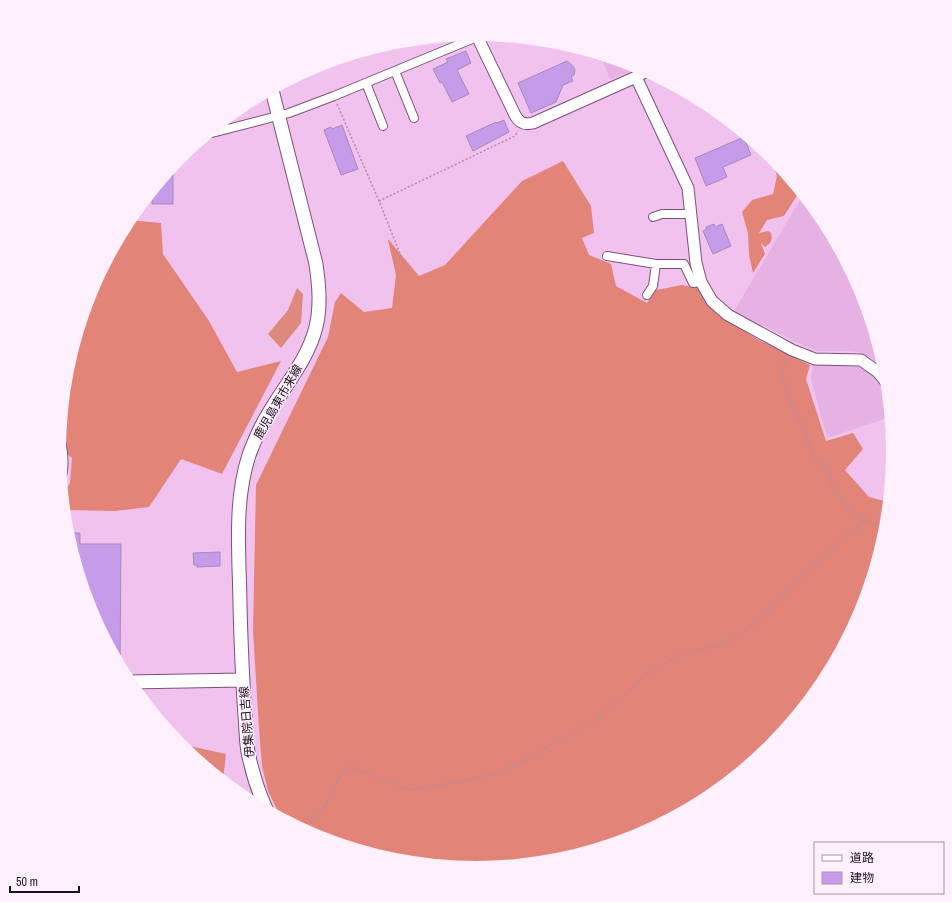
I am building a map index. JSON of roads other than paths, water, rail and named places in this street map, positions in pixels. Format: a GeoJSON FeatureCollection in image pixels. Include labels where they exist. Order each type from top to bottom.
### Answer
{"type":"FeatureCollection","features":[{"type":"Feature","properties":{"kind":"main road","name":"鹿児島東市来線"},"geometry":{"type":"LineString","coordinates":[[243,680],[238,530],[239,504],[243,480],[257,434],[302,362],[310,344],[316,326],[319,304],[319,284],[316,264],[273,95]]}},
{"type":"Feature","properties":{"kind":"main road"},"geometry":{"type":"LineString","coordinates":[[137,682],[243,680]]}},
{"type":"Feature","properties":{"kind":"main road","name":"伊集院日吉線"},"geometry":{"type":"LineString","coordinates":[[243,680],[248,750],[252,770],[263,801]]}},
{"type":"Feature","properties":{"kind":"street"},"geometry":{"type":"LineString","coordinates":[[480,41],[516,118],[523,124],[533,123],[641,75]]}},
{"type":"Feature","properties":{"kind":"street"},"geometry":{"type":"LineString","coordinates":[[220,131],[290,113],[395,71],[462,42]]}},
{"type":"Feature","properties":{"kind":"street"},"geometry":{"type":"LineString","coordinates":[[395,71],[414,118]]}},
{"type":"Feature","properties":{"kind":"street"},"geometry":{"type":"LineString","coordinates":[[636,77],[688,188],[696,263],[701,282],[712,301],[728,315],[792,350],[815,358],[861,360],[878,372]]}},
{"type":"Feature","properties":{"kind":"street"},"geometry":{"type":"LineString","coordinates":[[366,83],[383,126]]}},
{"type":"Feature","properties":{"kind":"street"},"geometry":{"type":"LineString","coordinates":[[653,217],[662,214],[690,214]]}},
{"type":"Feature","properties":{"kind":"street"},"geometry":{"type":"LineString","coordinates":[[607,256],[656,264],[684,264],[693,283],[701,282]]}},
{"type":"Feature","properties":{"kind":"street"},"geometry":{"type":"LineString","coordinates":[[647,295],[653,286],[656,264]]}}]}
